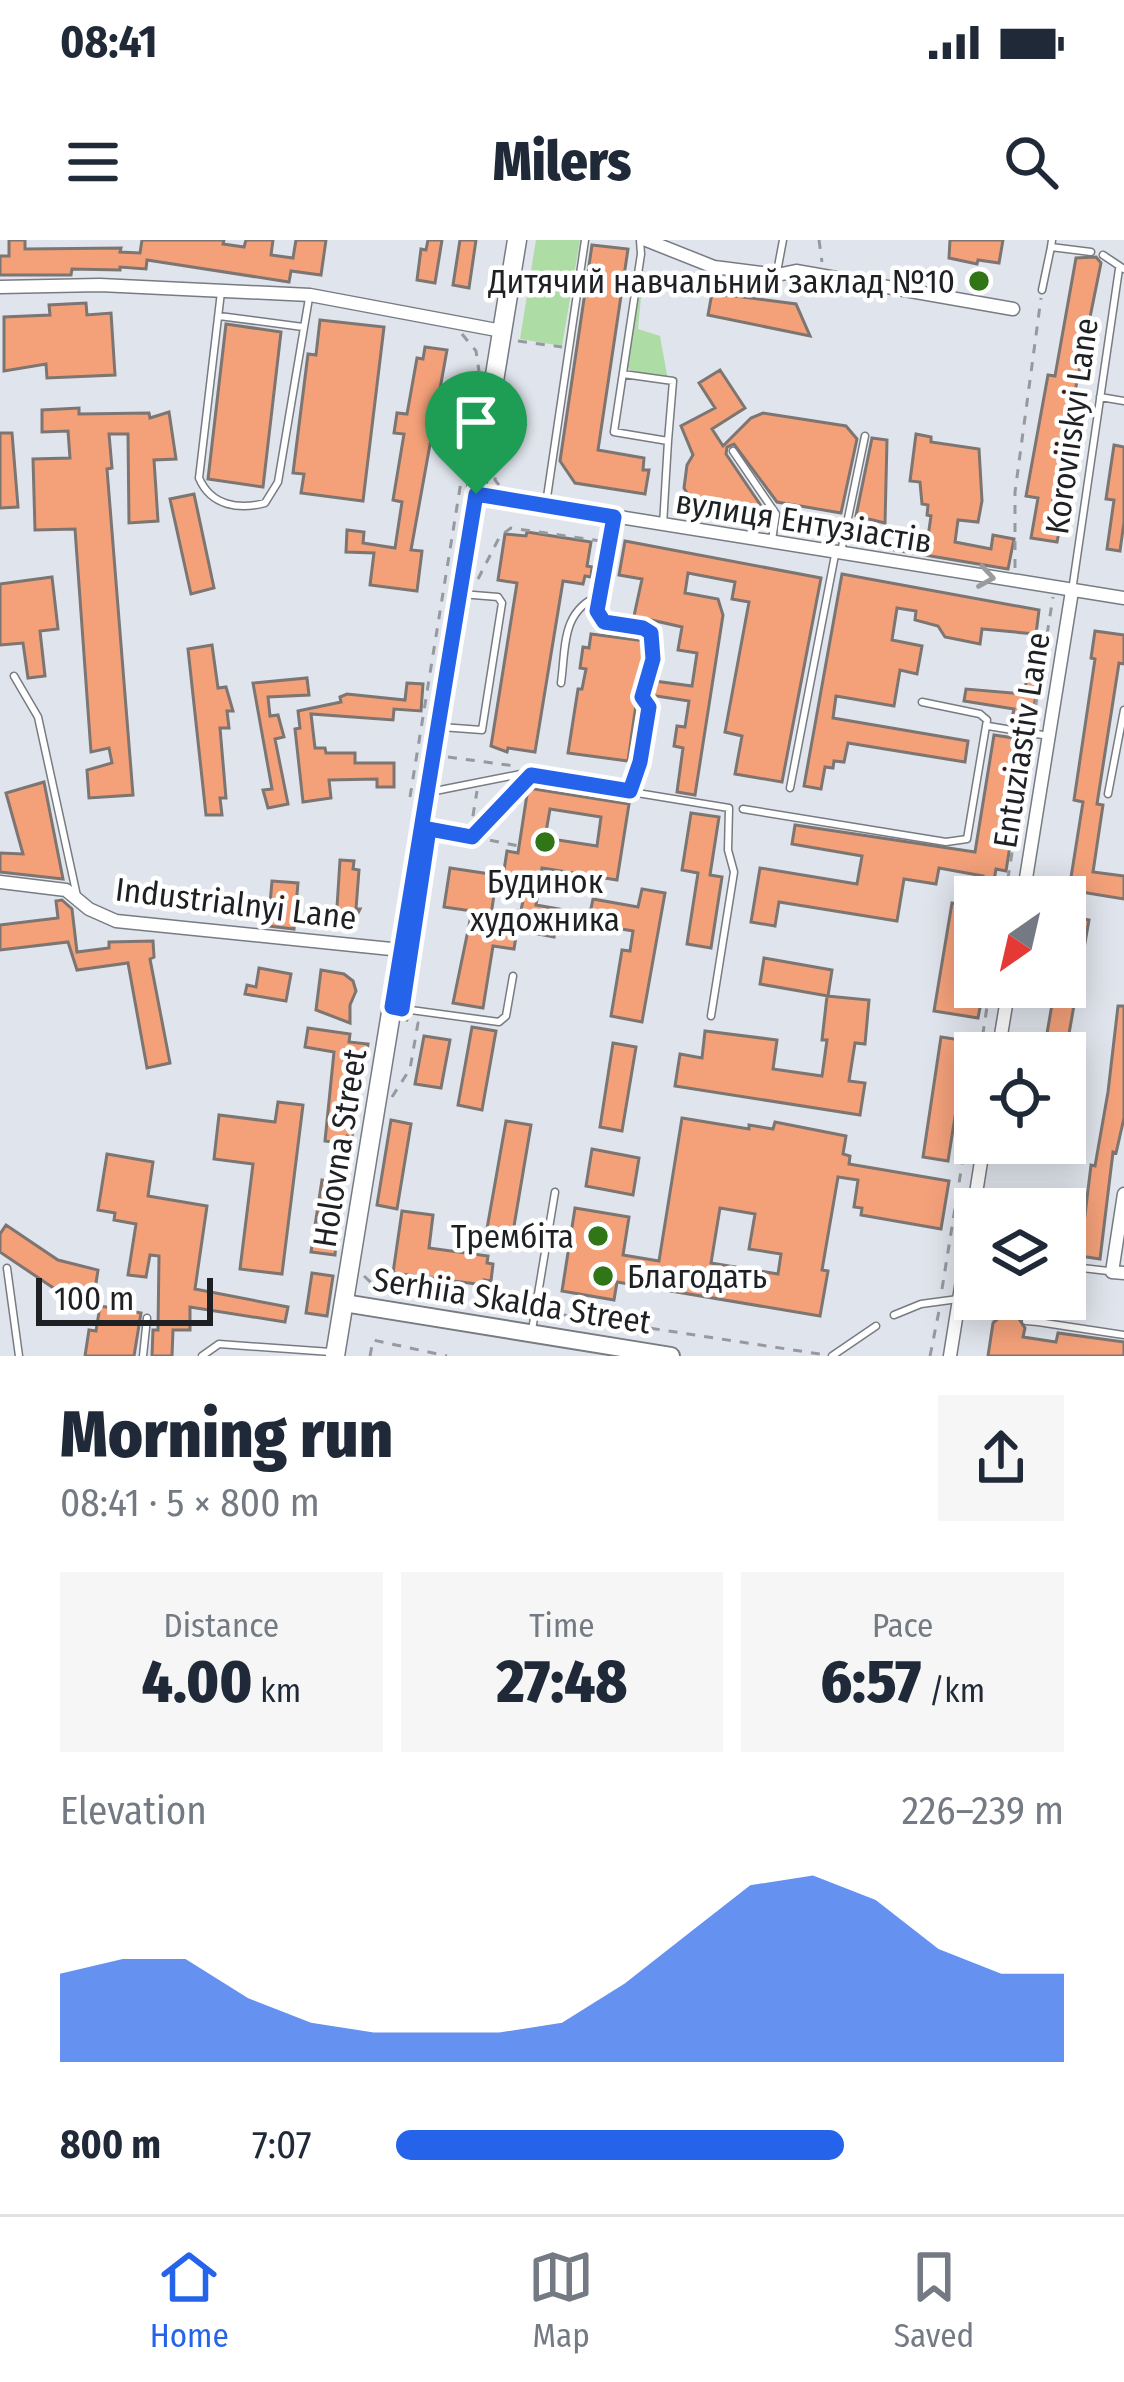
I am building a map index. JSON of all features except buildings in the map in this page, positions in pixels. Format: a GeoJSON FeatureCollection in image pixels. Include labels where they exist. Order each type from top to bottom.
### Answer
{"type":"FeatureCollection","features":[{"type":"Feature","properties":{"kind":"main road","name":"Holovna Street"},"geometry":{"type":"LineString","coordinates":[[335,1354],[397,1008],[401,950],[464,595],[492,389],[509,336],[517,240]]}},
{"type":"Feature","properties":{"kind":"main road","name":"Serhiia Skalda Street"},"geometry":{"type":"LineString","coordinates":[[344,1303],[531,1333],[567,1348],[671,1356]]}},
{"type":"Feature","properties":{"kind":"street"},"geometry":{"type":"LineString","coordinates":[[643,240],[714,267],[776,275],[796,271],[1013,309]]}},
{"type":"Feature","properties":{"kind":"street"},"geometry":{"type":"LineString","coordinates":[[0,287],[222,288],[310,295],[509,336]]}},
{"type":"Feature","properties":{"kind":"street","name":"вулиця Ентузіастів"},"geometry":{"type":"LineString","coordinates":[[476,494],[1124,598]]}},
{"type":"Feature","properties":{"kind":"street","name":"Entuziastiv Lane"},"geometry":{"type":"LineString","coordinates":[[1026,876],[1072,591]]}},
{"type":"Feature","properties":{"kind":"street","name":"Industrialnyi Lane"},"geometry":{"type":"LineString","coordinates":[[0,883],[51,886],[116,920],[401,950]]}},
{"type":"Feature","properties":{"kind":"street"},"geometry":{"type":"LineString","coordinates":[[1118,1273],[1124,1194]]}},
{"type":"Feature","properties":{"kind":"street"},"geometry":{"type":"LineString","coordinates":[[950,1356],[955,1320]]}},
{"type":"Feature","properties":{"kind":"lane"},"geometry":{"type":"LineString","coordinates":[[546,507],[585,240]]}},
{"type":"Feature","properties":{"kind":"lane"},"geometry":{"type":"LineString","coordinates":[[643,240],[614,432],[668,441]]}},
{"type":"Feature","properties":{"kind":"lane"},"geometry":{"type":"LineString","coordinates":[[776,275],[783,240]]}},
{"type":"Feature","properties":{"kind":"lane"},"geometry":{"type":"LineString","coordinates":[[1042,290],[1052,243],[1090,252]]}},
{"type":"Feature","properties":{"kind":"lane"},"geometry":{"type":"LineString","coordinates":[[1103,255],[1121,269]]}},
{"type":"Feature","properties":{"kind":"lane","name":"Koroviiskyi Lane"},"geometry":{"type":"LineString","coordinates":[[1072,591],[1121,269]]}},
{"type":"Feature","properties":{"kind":"lane"},"geometry":{"type":"LineString","coordinates":[[222,288],[200,478],[213,498],[247,508],[265,503],[278,482],[310,295]]}},
{"type":"Feature","properties":{"kind":"lane"},"geometry":{"type":"LineString","coordinates":[[219,316],[304,327]]}},
{"type":"Feature","properties":{"kind":"lane"},"geometry":{"type":"LineString","coordinates":[[622,374],[673,381],[663,526]]}},
{"type":"Feature","properties":{"kind":"lane"},"geometry":{"type":"LineString","coordinates":[[468,384],[492,389]]}},
{"type":"Feature","properties":{"kind":"lane"},"geometry":{"type":"LineString","coordinates":[[1100,397],[1124,401]]}},
{"type":"Feature","properties":{"kind":"lane"},"geometry":{"type":"LineString","coordinates":[[790,788],[866,436]]}},
{"type":"Feature","properties":{"kind":"lane"},"geometry":{"type":"LineString","coordinates":[[733,451],[776,514],[771,543]]}},
{"type":"Feature","properties":{"kind":"lane"},"geometry":{"type":"LineString","coordinates":[[614,517],[598,618],[643,628],[651,633],[654,644],[642,697],[649,707],[630,791]]}},
{"type":"Feature","properties":{"kind":"lane"},"geometry":{"type":"LineString","coordinates":[[438,727],[482,730],[501,599],[464,595]]}},
{"type":"Feature","properties":{"kind":"lane"},"geometry":{"type":"LineString","coordinates":[[561,683],[574,611],[600,595]]}},
{"type":"Feature","properties":{"kind":"lane"},"geometry":{"type":"LineString","coordinates":[[14,676],[38,717],[77,898]]}},
{"type":"Feature","properties":{"kind":"lane"},"geometry":{"type":"LineString","coordinates":[[742,809],[959,842],[967,839],[988,726],[980,714],[922,702]]}},
{"type":"Feature","properties":{"kind":"lane"},"geometry":{"type":"LineString","coordinates":[[1108,794],[1124,710]]}},
{"type":"Feature","properties":{"kind":"lane"},"geometry":{"type":"LineString","coordinates":[[988,726],[1049,736]]}},
{"type":"Feature","properties":{"kind":"lane"},"geometry":{"type":"LineString","coordinates":[[427,793],[531,775],[729,808],[728,850],[734,872],[711,1016]]}},
{"type":"Feature","properties":{"kind":"lane"},"geometry":{"type":"LineString","coordinates":[[397,1008],[499,1022],[506,1016],[513,976]]}},
{"type":"Feature","properties":{"kind":"lane"},"geometry":{"type":"LineString","coordinates":[[531,1333],[554,1192]]}},
{"type":"Feature","properties":{"kind":"lane"},"geometry":{"type":"LineString","coordinates":[[7,1268],[19,1356]]}},
{"type":"Feature","properties":{"kind":"lane"},"geometry":{"type":"LineString","coordinates":[[1086,1269],[1118,1273]]}},
{"type":"Feature","properties":{"kind":"lane"},"geometry":{"type":"LineString","coordinates":[[894,1315],[921,1304],[954,1304]]}},
{"type":"Feature","properties":{"kind":"lane"},"geometry":{"type":"LineString","coordinates":[[143,1356],[147,1318]]}},
{"type":"Feature","properties":{"kind":"lane"},"geometry":{"type":"LineString","coordinates":[[1026,1321],[1124,1335]]}},
{"type":"Feature","properties":{"kind":"lane"},"geometry":{"type":"LineString","coordinates":[[833,1356],[876,1326]]}},
{"type":"Feature","properties":{"kind":"lane"},"geometry":{"type":"LineString","coordinates":[[202,1356],[219,1344],[335,1354]]}},
{"type":"Feature","properties":{"kind":"path"},"geometry":{"type":"LineString","coordinates":[[819,240],[823,275]]}},
{"type":"Feature","properties":{"kind":"path"},"geometry":{"type":"LineString","coordinates":[[1015,582],[1016,492],[1042,290]]}},
{"type":"Feature","properties":{"kind":"path"},"geometry":{"type":"LineString","coordinates":[[1013,309],[1038,314]]}},
{"type":"Feature","properties":{"kind":"path"},"geometry":{"type":"LineString","coordinates":[[509,336],[568,348]]}},
{"type":"Feature","properties":{"kind":"path"},"geometry":{"type":"LineString","coordinates":[[506,406],[532,432]]}},
{"type":"Feature","properties":{"kind":"path"},"geometry":{"type":"LineString","coordinates":[[497,498],[502,429]]}},
{"type":"Feature","properties":{"kind":"path"},"geometry":{"type":"LineString","coordinates":[[434,430],[468,439]]}},
{"type":"Feature","properties":{"kind":"path"},"geometry":{"type":"LineString","coordinates":[[464,595],[510,525],[602,541]]}},
{"type":"Feature","properties":{"kind":"path"},"geometry":{"type":"LineString","coordinates":[[471,837],[531,775]]}},
{"type":"Feature","properties":{"kind":"path"},"geometry":{"type":"LineString","coordinates":[[471,837],[478,783]]}},
{"type":"Feature","properties":{"kind":"path"},"geometry":{"type":"LineString","coordinates":[[429,829],[519,846]]}},
{"type":"Feature","properties":{"kind":"path"},"geometry":{"type":"LineString","coordinates":[[389,1103],[410,1069],[418,1023],[401,1018],[397,1008]]}},
{"type":"Feature","properties":{"kind":"path"},"geometry":{"type":"LineString","coordinates":[[930,1356],[962,1164]]}},
{"type":"Feature","properties":{"kind":"path"},"geometry":{"type":"LineString","coordinates":[[360,1266],[363,1275],[387,1296]]}},
{"type":"Feature","properties":{"kind":"path"},"geometry":{"type":"LineString","coordinates":[[534,1312],[833,1356]]}},
{"type":"Feature","properties":{"kind":"path"},"geometry":{"type":"LineString","coordinates":[[370,1356],[373,1340],[447,1356]]}},
{"type":"Feature","properties":{"kind":"green space"},"geometry":{"type":"Polygon","coordinates":[[[536,240],[580,240],[562,346],[520,339],[536,240]]]}},
{"type":"Feature","properties":{"kind":"green space"},"geometry":{"type":"Polygon","coordinates":[[[641,297],[638,329],[660,336],[668,380],[624,368],[635,298],[641,297]]]}},
{"type":"Feature","properties":{"kind":"place","name":"Дитячий навчальний заклад №10"},"geometry":{"type":"Point","coordinates":[979,281]}},
{"type":"Feature","properties":{"kind":"place","name":"Будинок художника"},"geometry":{"type":"Point","coordinates":[545,842]}},
{"type":"Feature","properties":{"kind":"place","name":"Трембіта"},"geometry":{"type":"Point","coordinates":[598,1236]}},
{"type":"Feature","properties":{"kind":"place","name":"Благодать"},"geometry":{"type":"Point","coordinates":[603,1276]}},
{"type":"Feature","properties":{"kind":"route"},"geometry":{"type":"LineString","coordinates":[[476,494],[614,517],[598,618],[651,633],[653,659],[642,697],[649,707],[630,791],[531,775],[472,837],[429,829],[402,1009],[392,1007],[476,494]]}}]}
